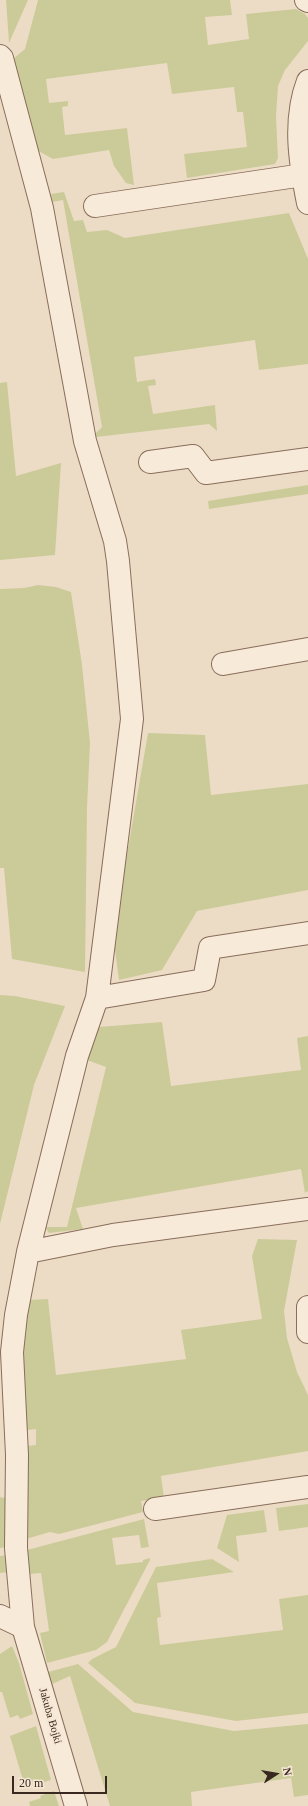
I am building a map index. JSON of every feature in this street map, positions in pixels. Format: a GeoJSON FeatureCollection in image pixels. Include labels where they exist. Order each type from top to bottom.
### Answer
{"type":"FeatureCollection","features":[{"type":"Feature","properties":{"kind":"street","name":"Jakuba Bojki"},"geometry":{"type":"LineString","coordinates":[[0,56],[2,58],[42,208],[85,441],[115,541],[132,719],[96,998],[77,1056],[28,1252],[16,1315],[12,1352],[17,1455],[16,1548],[23,1627],[76,1806]]}},
{"type":"Feature","properties":{"kind":"street"},"geometry":{"type":"LineString","coordinates":[[308,81],[300,106],[299,128],[303,175],[308,203]]}},
{"type":"Feature","properties":{"kind":"street"},"geometry":{"type":"LineString","coordinates":[[95,206],[303,175]]}},
{"type":"Feature","properties":{"kind":"street"},"geometry":{"type":"LineString","coordinates":[[150,462],[193,456],[206,473],[308,459]]}},
{"type":"Feature","properties":{"kind":"street"},"geometry":{"type":"LineString","coordinates":[[223,664],[308,649]]}},
{"type":"Feature","properties":{"kind":"street"},"geometry":{"type":"LineString","coordinates":[[96,998],[204,980],[210,948],[308,933]]}},
{"type":"Feature","properties":{"kind":"street"},"geometry":{"type":"LineString","coordinates":[[28,1252],[113,1235],[308,1210]]}},
{"type":"Feature","properties":{"kind":"street"},"geometry":{"type":"LineString","coordinates":[[308,1307],[308,1332]]}},
{"type":"Feature","properties":{"kind":"street"},"geometry":{"type":"LineString","coordinates":[[155,1508],[308,1487]]}},
{"type":"Feature","properties":{"kind":"street"},"geometry":{"type":"LineString","coordinates":[[0,1616],[23,1627]]}},
{"type":"Feature","properties":{"kind":"green space"},"geometry":{"type":"Polygon","coordinates":[[[6,0],[28,0],[9,43],[6,0]]]}},
{"type":"Feature","properties":{"kind":"green space"},"geometry":{"type":"Polygon","coordinates":[[[38,0],[230,0],[232,15],[205,17],[208,45],[249,39],[246,14],[296,9],[305,14],[308,18],[308,41],[285,70],[278,86],[276,116],[278,158],[275,164],[187,178],[184,154],[247,147],[243,112],[237,112],[234,87],[172,94],[167,63],[46,79],[49,103],[68,101],[68,106],[62,107],[65,135],[127,128],[134,185],[126,183],[114,166],[109,150],[53,159],[31,147],[13,59],[25,49],[38,0]]]}},
{"type":"Feature","properties":{"kind":"green space"},"geometry":{"type":"Polygon","coordinates":[[[64,192],[74,221],[83,220],[87,232],[107,230],[125,238],[289,213],[308,259],[308,364],[259,370],[255,340],[134,357],[137,382],[155,379],[156,385],[148,386],[153,414],[215,405],[217,431],[209,424],[96,437],[96,433],[102,427],[63,200],[52,202],[51,194],[64,192]]]}},
{"type":"Feature","properties":{"kind":"green space"},"geometry":{"type":"Polygon","coordinates":[[[7,382],[16,476],[61,463],[55,555],[0,560],[0,383],[7,382]]]}},
{"type":"Feature","properties":{"kind":"green space"},"geometry":{"type":"Polygon","coordinates":[[[308,485],[308,494],[209,509],[208,501],[308,485]]]}},
{"type":"Feature","properties":{"kind":"green space"},"geometry":{"type":"Polygon","coordinates":[[[38,585],[56,587],[71,592],[82,665],[90,743],[87,809],[85,972],[12,959],[4,868],[0,868],[0,589],[24,588],[38,585]]]}},
{"type":"Feature","properties":{"kind":"green space"},"geometry":{"type":"Polygon","coordinates":[[[148,733],[205,735],[211,795],[308,784],[308,890],[197,911],[162,970],[119,980],[113,935],[148,733]]]}},
{"type":"Feature","properties":{"kind":"green space"},"geometry":{"type":"Polygon","coordinates":[[[0,995],[15,996],[65,1006],[34,1085],[0,1224],[0,995]]]}},
{"type":"Feature","properties":{"kind":"green space"},"geometry":{"type":"Polygon","coordinates":[[[162,1022],[171,1086],[301,1070],[297,1038],[308,1036],[308,1191],[305,1193],[301,1169],[76,1208],[83,1229],[49,1233],[45,1227],[67,1227],[106,1067],[87,1060],[99,1027],[162,1022]]]}},
{"type":"Feature","properties":{"kind":"green space"},"geometry":{"type":"Polygon","coordinates":[[[258,1239],[297,1240],[284,1311],[287,1338],[297,1372],[308,1395],[308,1451],[161,1476],[164,1498],[141,1501],[143,1512],[59,1534],[50,1532],[26,1539],[27,1446],[36,1445],[36,1429],[27,1430],[24,1385],[24,1340],[29,1300],[48,1299],[56,1375],[186,1359],[181,1330],[262,1319],[252,1256],[258,1239]]]}},
{"type":"Feature","properties":{"kind":"green space"},"geometry":{"type":"Polygon","coordinates":[[[0,1497],[5,1498],[7,1547],[0,1548],[0,1497]]]}},
{"type":"Feature","properties":{"kind":"green space"},"geometry":{"type":"Polygon","coordinates":[[[308,1504],[308,1527],[279,1531],[276,1508],[308,1504]]]}},
{"type":"Feature","properties":{"kind":"green space"},"geometry":{"type":"Polygon","coordinates":[[[264,1510],[267,1532],[236,1536],[239,1562],[217,1548],[227,1515],[264,1510]]]}},
{"type":"Feature","properties":{"kind":"green space"},"geometry":{"type":"Polygon","coordinates":[[[144,1519],[149,1547],[141,1548],[139,1535],[112,1538],[116,1565],[143,1562],[143,1560],[150,1558],[150,1560],[107,1642],[96,1650],[47,1663],[40,1633],[49,1631],[41,1573],[29,1574],[27,1550],[144,1519]]]}},
{"type":"Feature","properties":{"kind":"green space"},"geometry":{"type":"Polygon","coordinates":[[[8,1555],[10,1572],[0,1573],[0,1556],[8,1555]]]}},
{"type":"Feature","properties":{"kind":"green space"},"geometry":{"type":"Polygon","coordinates":[[[212,1559],[234,1572],[157,1583],[161,1617],[157,1618],[160,1645],[283,1630],[279,1599],[308,1595],[308,1713],[236,1721],[135,1703],[88,1663],[92,1659],[116,1647],[156,1567],[212,1559]]]}},
{"type":"Feature","properties":{"kind":"green space"},"geometry":{"type":"Polygon","coordinates":[[[12,1646],[19,1663],[33,1714],[20,1719],[18,1715],[10,1718],[2,1692],[0,1692],[0,1654],[12,1646]]]}},
{"type":"Feature","properties":{"kind":"green space"},"geometry":{"type":"Polygon","coordinates":[[[78,1664],[133,1712],[234,1731],[308,1724],[308,1795],[294,1797],[291,1778],[191,1792],[192,1806],[110,1806],[70,1676],[52,1684],[48,1672],[78,1664]]]}},
{"type":"Feature","properties":{"kind":"green space"},"geometry":{"type":"Polygon","coordinates":[[[36,1726],[51,1780],[37,1784],[35,1781],[24,1784],[10,1736],[36,1726]]]}},
{"type":"Feature","properties":{"kind":"green space"},"geometry":{"type":"Polygon","coordinates":[[[54,1791],[59,1806],[30,1806],[29,1802],[54,1791]]]}}]}
